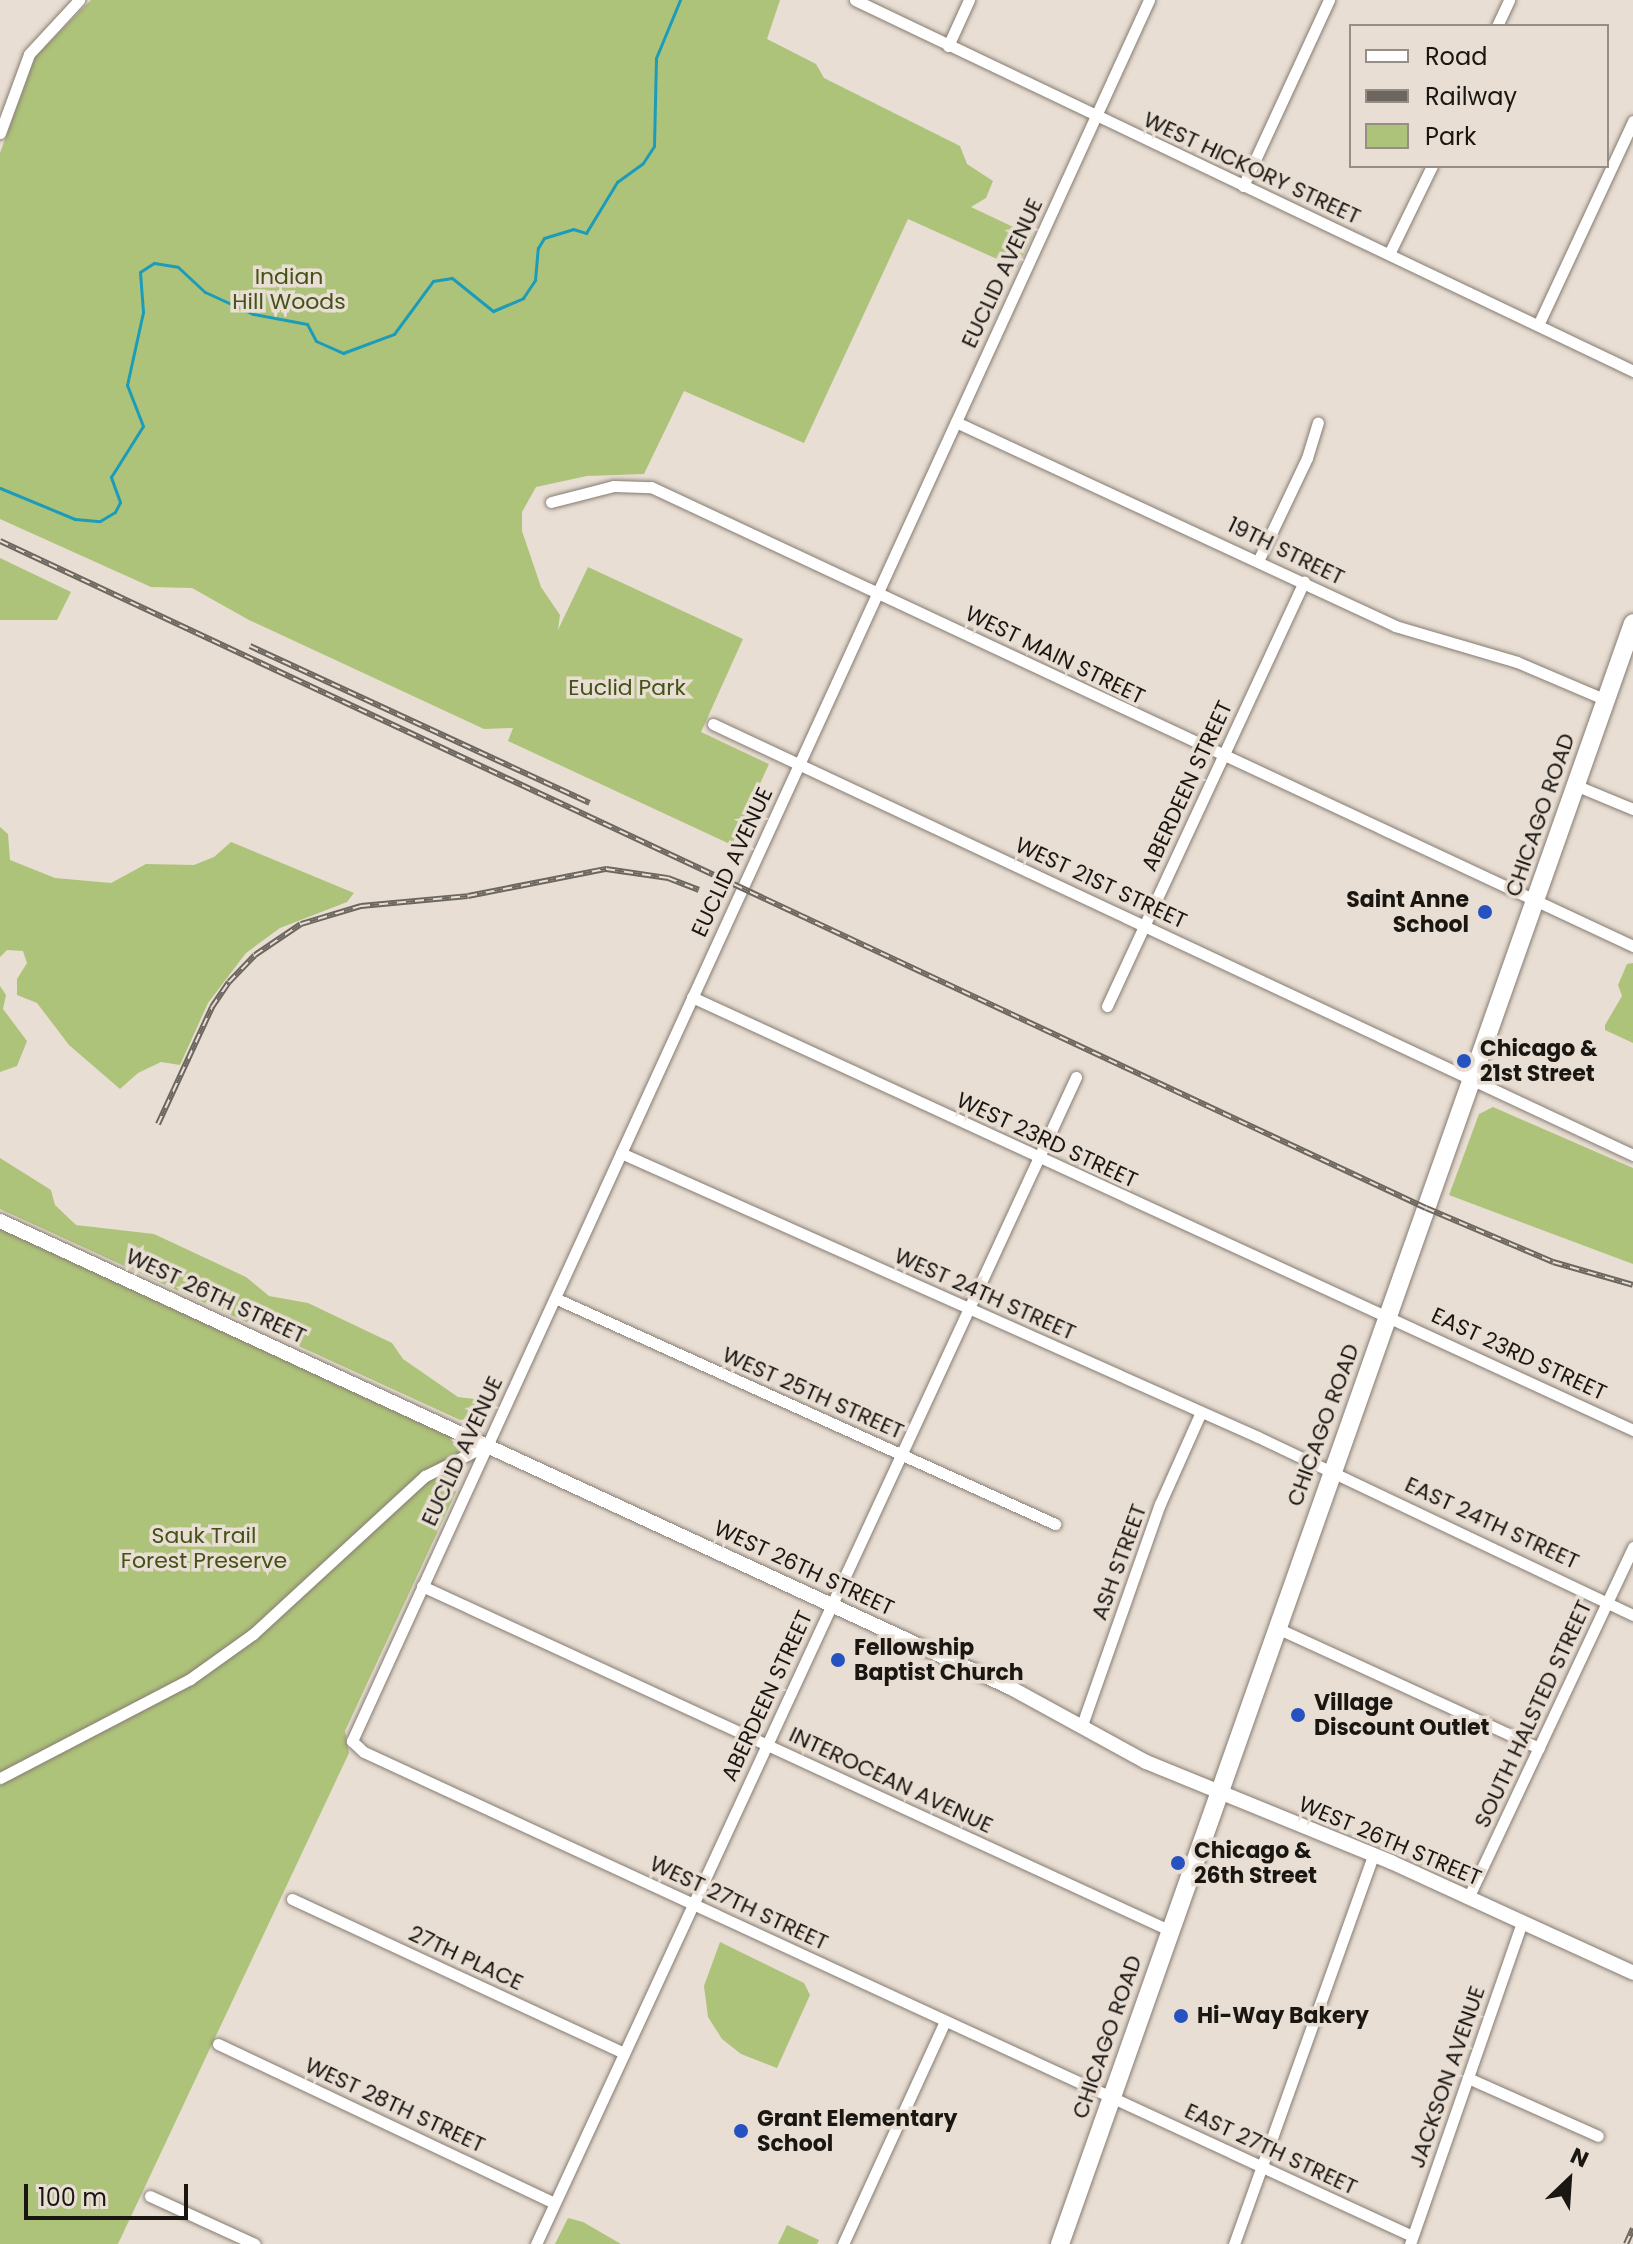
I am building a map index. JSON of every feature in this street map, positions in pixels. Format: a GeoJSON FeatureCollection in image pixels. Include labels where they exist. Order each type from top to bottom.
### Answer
{"type":"FeatureCollection","features":[{"type":"Feature","properties":{"kind":"main road","name":"CHICAGO ROAD"},"geometry":{"type":"LineString","coordinates":[[1060,2244],[1633,623]]}},
{"type":"Feature","properties":{"kind":"street"},"geometry":{"type":"LineString","coordinates":[[0,133],[29,54],[79,0]]}},
{"type":"Feature","properties":{"kind":"street","name":"WEST HICKORY STREET"},"geometry":{"type":"LineString","coordinates":[[855,0],[1096,117],[1539,323],[1633,371]]}},
{"type":"Feature","properties":{"kind":"street"},"geometry":{"type":"LineString","coordinates":[[948,46],[969,0]]}},
{"type":"Feature","properties":{"kind":"street","name":"EUCLID AVENUE"},"geometry":{"type":"LineString","coordinates":[[352,1741],[1149,0]]}},
{"type":"Feature","properties":{"kind":"street"},"geometry":{"type":"LineString","coordinates":[[1243,186],[1329,0]]}},
{"type":"Feature","properties":{"kind":"street"},"geometry":{"type":"LineString","coordinates":[[1498,24],[1509,0]]}},
{"type":"Feature","properties":{"kind":"street"},"geometry":{"type":"LineString","coordinates":[[1539,323],[1633,121]]}},
{"type":"Feature","properties":{"kind":"street"},"geometry":{"type":"LineString","coordinates":[[1389,254],[1431,168]]}},
{"type":"Feature","properties":{"kind":"street","name":"19TH STREET"},"geometry":{"type":"LineString","coordinates":[[956,422],[1259,559],[1395,626],[1517,662],[1606,700]]}},
{"type":"Feature","properties":{"kind":"street"},"geometry":{"type":"LineString","coordinates":[[1259,559],[1313,444],[1318,423]]}},
{"type":"Feature","properties":{"kind":"street","name":"WEST MAIN STREET"},"geometry":{"type":"LineString","coordinates":[[551,502],[614,486],[651,487],[1633,946]]}},
{"type":"Feature","properties":{"kind":"street","name":"ABERDEEN STREET"},"geometry":{"type":"LineString","coordinates":[[1107,1006],[1304,582]]}},
{"type":"Feature","properties":{"kind":"street","name":"WEST 21ST STREET"},"geometry":{"type":"LineString","coordinates":[[713,724],[1633,1155]]}},
{"type":"Feature","properties":{"kind":"street"},"geometry":{"type":"LineString","coordinates":[[1575,785],[1633,809]]}},
{"type":"Feature","properties":{"kind":"street","name":"WEST 23RD STREET"},"geometry":{"type":"LineString","coordinates":[[692,997],[1038,1159],[1388,1315]]}},
{"type":"Feature","properties":{"kind":"street","name":"ABERDEEN STREET"},"geometry":{"type":"LineString","coordinates":[[536,2244],[1076,1077]]}},
{"type":"Feature","properties":{"kind":"street","name":"WEST 24TH STREET"},"geometry":{"type":"LineString","coordinates":[[621,1153],[1332,1472]]}},
{"type":"Feature","properties":{"kind":"street","name":"WEST 26TH STREET"},"geometry":{"type":"LineString","coordinates":[[0,1221],[831,1605],[1082,1725],[1146,1762],[1373,1855],[1633,1973]]}},
{"type":"Feature","properties":{"kind":"street","name":"WEST 25TH STREET"},"geometry":{"type":"LineString","coordinates":[[555,1298],[1055,1524]]}},
{"type":"Feature","properties":{"kind":"street","name":"EAST 23RD STREET"},"geometry":{"type":"LineString","coordinates":[[1388,1315],[1633,1430]]}},
{"type":"Feature","properties":{"kind":"street","name":"ASH STREET"},"geometry":{"type":"LineString","coordinates":[[1082,1725],[1160,1504],[1200,1414]]}},
{"type":"Feature","properties":{"kind":"street"},"geometry":{"type":"LineString","coordinates":[[0,1778],[190,1679],[253,1634],[414,1486],[487,1445]]}},
{"type":"Feature","properties":{"kind":"street","name":"EAST 24TH STREET"},"geometry":{"type":"LineString","coordinates":[[1332,1472],[1633,1615]]}},
{"type":"Feature","properties":{"kind":"street","name":"SOUTH HALSTED STREET"},"geometry":{"type":"LineString","coordinates":[[1468,1898],[1633,1547]]}},
{"type":"Feature","properties":{"kind":"street","name":"INTEROCEAN AVENUE"},"geometry":{"type":"LineString","coordinates":[[422,1586],[1169,1930]]}},
{"type":"Feature","properties":{"kind":"street"},"geometry":{"type":"LineString","coordinates":[[1277,1628],[1539,1748]]}},
{"type":"Feature","properties":{"kind":"street","name":"WEST 27TH STREET"},"geometry":{"type":"LineString","coordinates":[[352,1741],[364,1752],[1112,2099]]}},
{"type":"Feature","properties":{"kind":"street"},"geometry":{"type":"LineString","coordinates":[[1234,2244],[1373,1855]]}},
{"type":"Feature","properties":{"kind":"street","name":"27TH PLACE"},"geometry":{"type":"LineString","coordinates":[[292,1899],[624,2053]]}},
{"type":"Feature","properties":{"kind":"street","name":"JACKSON AVENUE"},"geometry":{"type":"LineString","coordinates":[[1411,2240],[1522,1922]]}},
{"type":"Feature","properties":{"kind":"street"},"geometry":{"type":"LineString","coordinates":[[843,2244],[945,2021]]}},
{"type":"Feature","properties":{"kind":"street","name":"WEST 28TH STREET"},"geometry":{"type":"LineString","coordinates":[[218,2044],[554,2203]]}},
{"type":"Feature","properties":{"kind":"street"},"geometry":{"type":"LineString","coordinates":[[1468,2078],[1598,2136]]}},
{"type":"Feature","properties":{"kind":"street","name":"EAST 27TH STREET"},"geometry":{"type":"LineString","coordinates":[[1112,2099],[1261,2166],[1411,2240]]}},
{"type":"Feature","properties":{"kind":"street"},"geometry":{"type":"LineString","coordinates":[[150,2196],[255,2244]]}},
{"type":"Feature","properties":{"kind":"green space","name":"Indian Hill Woods"},"geometry":{"type":"Polygon","coordinates":[[[91,0],[780,0],[767,39],[816,64],[824,78],[960,146],[967,164],[993,181],[986,198],[971,207],[1032,236],[1017,268],[908,219],[804,443],[684,391],[644,474],[587,476],[536,487],[522,512],[522,531],[541,587],[560,615],[558,630],[588,567],[743,639],[701,732],[769,764],[732,845],[508,741],[513,728],[484,729],[249,620],[192,588],[151,587],[0,519],[0,153],[35,57],[91,0]]]}},
{"type":"Feature","properties":{"kind":"green space"},"geometry":{"type":"Polygon","coordinates":[[[0,558],[71,592],[57,620],[0,620],[0,558]]]}},
{"type":"Feature","properties":{"kind":"green space"},"geometry":{"type":"Polygon","coordinates":[[[0,827],[8,834],[10,860],[55,878],[111,883],[146,864],[194,865],[214,857],[231,842],[354,893],[347,902],[280,928],[246,953],[208,1003],[180,1065],[161,1062],[138,1073],[120,1089],[69,1045],[37,1003],[17,995],[17,979],[27,963],[23,951],[7,950],[0,957],[0,827]]]}},
{"type":"Feature","properties":{"kind":"green space"},"geometry":{"type":"Polygon","coordinates":[[[1633,963],[1633,1043],[1605,1030],[1605,1025],[1622,996],[1618,985],[1627,964],[1633,963]]]}},
{"type":"Feature","properties":{"kind":"green space"},"geometry":{"type":"Polygon","coordinates":[[[0,986],[6,995],[3,1009],[27,1041],[17,1066],[0,1072],[0,986]]]}},
{"type":"Feature","properties":{"kind":"green space"},"geometry":{"type":"Polygon","coordinates":[[[1493,1107],[1633,1168],[1633,1264],[1449,1195],[1479,1114],[1493,1107]]]}},
{"type":"Feature","properties":{"kind":"green space"},"geometry":{"type":"Polygon","coordinates":[[[0,1158],[51,1190],[55,1205],[76,1225],[154,1234],[246,1277],[269,1296],[308,1303],[392,1343],[403,1359],[458,1397],[491,1401],[485,1416],[460,1420],[0,1209],[0,1158]]]}},
{"type":"Feature","properties":{"kind":"green space","name":"Sauk Trail Forest Preserve"},"geometry":{"type":"Polygon","coordinates":[[[0,1227],[462,1442],[456,1492],[345,1731],[349,1753],[118,2244],[0,2244],[0,1227]]]}},
{"type":"Feature","properties":{"kind":"green space"},"geometry":{"type":"Polygon","coordinates":[[[720,1942],[804,1983],[810,1995],[777,2068],[741,2054],[722,2039],[708,2017],[704,1986],[720,1942]]]}},
{"type":"Feature","properties":{"kind":"green space"},"geometry":{"type":"Polygon","coordinates":[[[568,2218],[583,2222],[621,2244],[555,2244],[568,2218]]]}},
{"type":"Feature","properties":{"kind":"green space"},"geometry":{"type":"Polygon","coordinates":[[[787,2225],[819,2240],[817,2244],[778,2244],[787,2225]]]}},
{"type":"Feature","properties":{"kind":"waterway"},"geometry":{"type":"LineString","coordinates":[[0,488],[75,519],[100,521],[115,512],[120,502],[111,477],[143,426],[127,385],[143,312],[140,272],[154,263],[178,267],[205,292],[253,314],[307,324],[316,341],[343,353],[394,334],[433,281],[452,278],[493,311],[523,298],[535,280],[538,248],[544,238],[573,229],[586,233],[617,182],[643,163],[654,146],[656,58],[680,0]]}},
{"type":"Feature","properties":{"kind":"railway"},"geometry":{"type":"LineString","coordinates":[[0,541],[1426,1208],[1553,1262],[1633,1285]]}},
{"type":"Feature","properties":{"kind":"railway"},"geometry":{"type":"LineString","coordinates":[[250,646],[590,803]]}},
{"type":"Feature","properties":{"kind":"railway"},"geometry":{"type":"LineString","coordinates":[[158,1124],[212,1007],[229,982],[255,955],[301,924],[361,906],[468,896],[606,869],[668,878],[699,890]]}},
{"type":"Feature","properties":{"kind":"railway"},"geometry":{"type":"LineString","coordinates":[[1626,2244],[1633,2228]]}},
{"type":"Feature","properties":{"kind":"place","name":"Saint Anne School"},"geometry":{"type":"Point","coordinates":[1485,912]}},
{"type":"Feature","properties":{"kind":"place","name":"Chicago & 21st Street"},"geometry":{"type":"Point","coordinates":[1464,1061]}},
{"type":"Feature","properties":{"kind":"place","name":"Fellowship Baptist Church"},"geometry":{"type":"Point","coordinates":[838,1660]}},
{"type":"Feature","properties":{"kind":"place","name":"Village Discount Outlet"},"geometry":{"type":"Point","coordinates":[1298,1715]}},
{"type":"Feature","properties":{"kind":"place","name":"Chicago & 26th Street"},"geometry":{"type":"Point","coordinates":[1178,1863]}},
{"type":"Feature","properties":{"kind":"place","name":"Hi-Way Bakery"},"geometry":{"type":"Point","coordinates":[1181,2016]}},
{"type":"Feature","properties":{"kind":"place","name":"Grant Elementary School"},"geometry":{"type":"Point","coordinates":[741,2131]}},
{"type":"Feature","properties":{"kind":"park label","name":"Euclid Park"},"geometry":{"type":"Point","coordinates":[627,688]}}]}
